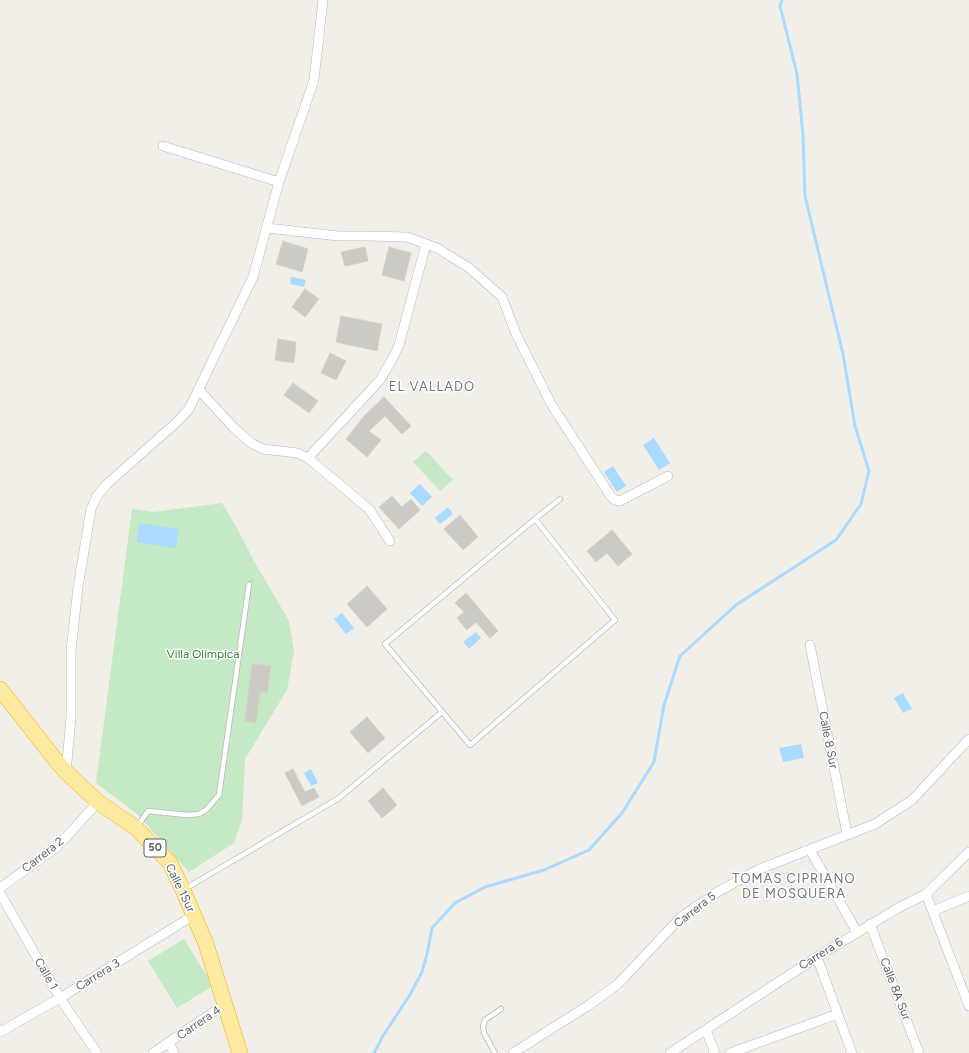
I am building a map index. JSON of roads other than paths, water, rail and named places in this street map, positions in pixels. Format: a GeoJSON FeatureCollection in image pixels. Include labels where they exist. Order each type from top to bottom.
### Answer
{"type":"FeatureCollection","features":[{"type":"Feature","properties":{"kind":"highway","name":"Calle 1Sur"},"geometry":{"type":"LineString","coordinates":[[0,689],[66,772],[98,802],[136,828],[170,863],[206,944],[240,1053]]}},
{"type":"Feature","properties":{"kind":"street"},"geometry":{"type":"LineString","coordinates":[[66,772],[71,718],[71,651],[78,587],[91,509],[97,496],[107,484],[162,436],[189,409],[253,277],[279,182],[314,80],[323,0]]}},
{"type":"Feature","properties":{"kind":"street"},"geometry":{"type":"LineString","coordinates":[[162,146],[279,182]]}},
{"type":"Feature","properties":{"kind":"street"},"geometry":{"type":"LineString","coordinates":[[267,228],[338,236],[407,237],[437,248],[468,267],[502,297],[516,334],[552,404],[610,495],[615,500],[620,501],[668,476]]}},
{"type":"Feature","properties":{"kind":"street"},"geometry":{"type":"LineString","coordinates":[[308,458],[380,380],[394,356],[399,345],[426,244]]}},
{"type":"Feature","properties":{"kind":"street"},"geometry":{"type":"LineString","coordinates":[[199,390],[235,429],[251,443],[263,448],[297,453],[308,458],[368,510],[390,540]]}},
{"type":"Feature","properties":{"kind":"street","name":"Calle 8 Sur"},"geometry":{"type":"LineString","coordinates":[[810,645],[847,834]]}},
{"type":"Feature","properties":{"kind":"street","name":"Carrera 5"},"geometry":{"type":"LineString","coordinates":[[513,1053],[589,1005],[618,984],[681,917],[719,891],[760,870],[875,824],[912,800],[969,739]]}},
{"type":"Feature","properties":{"kind":"street","name":"Carrera 2"},"geometry":{"type":"LineString","coordinates":[[0,888],[58,846],[98,802]]}},
{"type":"Feature","properties":{"kind":"street"},"geometry":{"type":"LineString","coordinates":[[810,850],[857,932]]}},
{"type":"Feature","properties":{"kind":"street","name":"Carrera 6"},"geometry":{"type":"LineString","coordinates":[[670,1053],[816,957],[870,924],[926,894],[969,852]]}},
{"type":"Feature","properties":{"kind":"street","name":"Calle 1"},"geometry":{"type":"LineString","coordinates":[[0,893],[60,998],[97,1053]]}},
{"type":"Feature","properties":{"kind":"street"},"geometry":{"type":"LineString","coordinates":[[926,894],[969,1006]]}},
{"type":"Feature","properties":{"kind":"street"},"geometry":{"type":"LineString","coordinates":[[933,911],[969,896]]}},
{"type":"Feature","properties":{"kind":"street","name":"Carrera 3"},"geometry":{"type":"LineString","coordinates":[[0,1032],[60,998],[194,915]]}},
{"type":"Feature","properties":{"kind":"street","name":"Calle 8A Sur"},"geometry":{"type":"LineString","coordinates":[[870,924],[919,1053]]}},
{"type":"Feature","properties":{"kind":"street"},"geometry":{"type":"LineString","coordinates":[[816,957],[852,1053]]}},
{"type":"Feature","properties":{"kind":"street","name":"Carrera 4"},"geometry":{"type":"LineString","coordinates":[[153,1053],[224,1005]]}},
{"type":"Feature","properties":{"kind":"street"},"geometry":{"type":"LineString","coordinates":[[730,1053],[838,1014]]}},
{"type":"Feature","properties":{"kind":"street"},"geometry":{"type":"LineString","coordinates":[[706,1030],[715,1053]]}},
{"type":"Feature","properties":{"kind":"street"},"geometry":{"type":"LineString","coordinates":[[169,1042],[174,1053]]}},
{"type":"Feature","properties":{"kind":"lane"},"geometry":{"type":"LineString","coordinates":[[535,519],[615,620],[470,745],[385,644],[560,498]]}},
{"type":"Feature","properties":{"kind":"lane"},"geometry":{"type":"LineString","coordinates":[[136,828],[148,811],[187,815],[199,814],[207,810],[219,795],[249,584]]}},
{"type":"Feature","properties":{"kind":"lane"},"geometry":{"type":"LineString","coordinates":[[183,890],[339,798],[442,712]]}},
{"type":"Feature","properties":{"kind":"lane"},"geometry":{"type":"LineString","coordinates":[[495,1053],[484,1033],[483,1026],[485,1020],[501,1009]]}},
{"type":"Feature","properties":{"kind":"water"},"geometry":{"type":"Polygon","coordinates":[[[291,277],[306,280],[304,287],[290,284],[291,277]]]}},
{"type":"Feature","properties":{"kind":"water"},"geometry":{"type":"Polygon","coordinates":[[[654,438],[670,463],[659,470],[643,445],[654,438]]]}},
{"type":"Feature","properties":{"kind":"water"},"geometry":{"type":"Polygon","coordinates":[[[613,466],[626,486],[617,492],[604,472],[613,466]]]}},
{"type":"Feature","properties":{"kind":"water"},"geometry":{"type":"Polygon","coordinates":[[[420,484],[432,497],[422,506],[410,493],[420,484]]]}},
{"type":"Feature","properties":{"kind":"water"},"geometry":{"type":"Polygon","coordinates":[[[448,507],[453,514],[440,524],[435,518],[448,507]]]}},
{"type":"Feature","properties":{"kind":"water"},"geometry":{"type":"Polygon","coordinates":[[[139,523],[179,529],[176,548],[137,542],[139,523]]]}},
{"type":"Feature","properties":{"kind":"water"},"geometry":{"type":"Polygon","coordinates":[[[342,613],[354,628],[346,634],[334,619],[342,613]]]}},
{"type":"Feature","properties":{"kind":"water"},"geometry":{"type":"Polygon","coordinates":[[[476,632],[481,638],[469,649],[463,642],[476,632]]]}},
{"type":"Feature","properties":{"kind":"water"},"geometry":{"type":"Polygon","coordinates":[[[903,693],[912,709],[903,713],[894,698],[903,693]]]}},
{"type":"Feature","properties":{"kind":"water"},"geometry":{"type":"Polygon","coordinates":[[[801,744],[804,758],[783,762],[779,748],[801,744]]]}},
{"type":"Feature","properties":{"kind":"water"},"geometry":{"type":"Polygon","coordinates":[[[311,769],[318,783],[311,786],[304,773],[311,769]]]}},
{"type":"Feature","properties":{"kind":"waterway"},"geometry":{"type":"LineString","coordinates":[[374,1053],[383,1036],[411,993],[422,972],[432,928],[455,903],[485,887],[544,870],[589,850],[622,813],[654,762],[664,705],[680,656],[736,605],[836,540],[861,504],[869,471],[855,426],[843,354],[805,196],[803,135],[797,74],[780,6],[782,0]]}},
{"type":"Feature","properties":{"kind":"district","name":"EL VALLADO"},"geometry":{"type":"Point","coordinates":[432,387]}},
{"type":"Feature","properties":{"kind":"district","name":"TOMAS CIPRIANO DE MOSQUERA"},"geometry":{"type":"Point","coordinates":[794,886]}},
{"type":"Feature","properties":{"kind":"park label","name":"Villa Olímpica"},"geometry":{"type":"Point","coordinates":[203,654]}}]}
